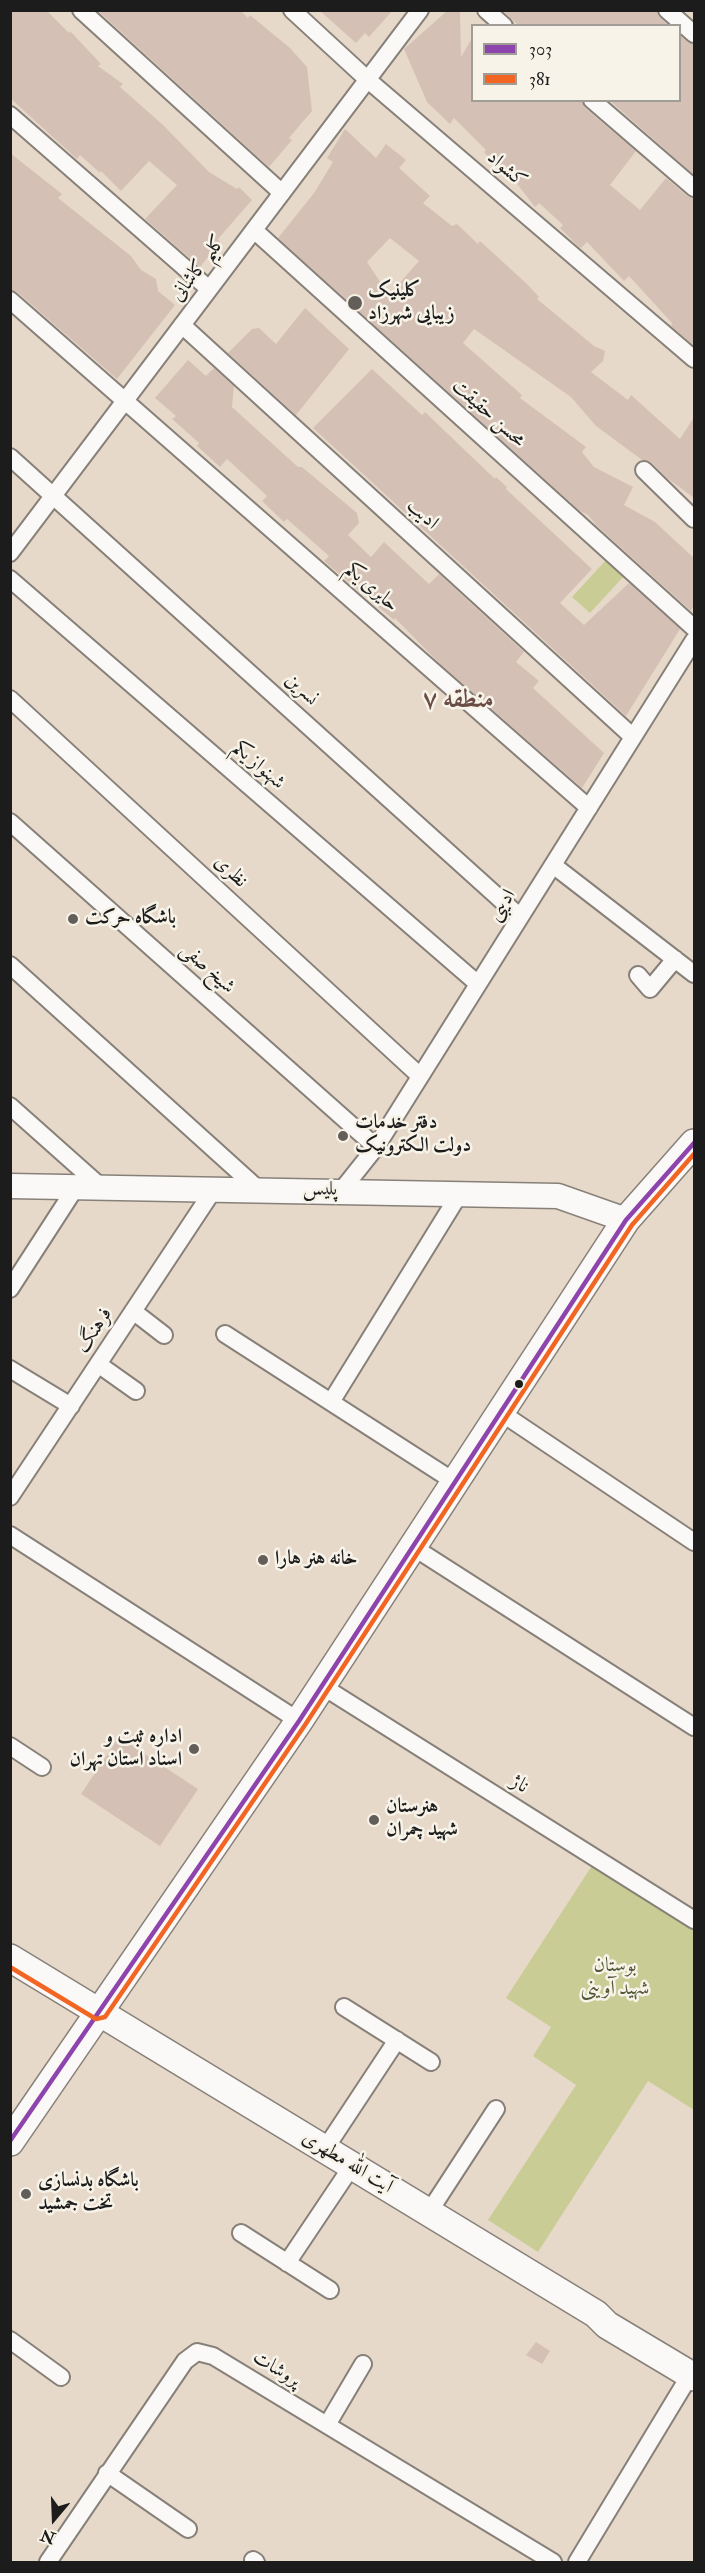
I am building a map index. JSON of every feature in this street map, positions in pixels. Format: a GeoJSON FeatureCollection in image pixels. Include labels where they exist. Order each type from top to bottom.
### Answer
{"type":"FeatureCollection","features":[{"type":"Feature","properties":{"kind":"main road"},"geometry":{"type":"LineString","coordinates":[[10,2142],[299,1721],[626,1220],[694,1143]]}},
{"type":"Feature","properties":{"kind":"main road","name":"پلیس"},"geometry":{"type":"LineString","coordinates":[[10,1186],[558,1196],[626,1220]]}},
{"type":"Feature","properties":{"kind":"main road","name":"آیت الله مطهری"},"geometry":{"type":"LineString","coordinates":[[10,1958],[596,2314],[612,2317],[693,2369]]}},
{"type":"Feature","properties":{"kind":"street"},"geometry":{"type":"LineString","coordinates":[[81,10],[282,193]]}},
{"type":"Feature","properties":{"kind":"street","name":"کشواد"},"geometry":{"type":"LineString","coordinates":[[292,10],[368,80],[694,359]]}},
{"type":"Feature","properties":{"kind":"street","name":"کلیم کاشانی"},"geometry":{"type":"LineString","coordinates":[[10,553],[420,10]]}},
{"type":"Feature","properties":{"kind":"street"},"geometry":{"type":"LineString","coordinates":[[486,10],[502,24]]}},
{"type":"Feature","properties":{"kind":"street"},"geometry":{"type":"LineString","coordinates":[[667,10],[694,34]]}},
{"type":"Feature","properties":{"kind":"street"},"geometry":{"type":"LineString","coordinates":[[594,102],[694,188]]}},
{"type":"Feature","properties":{"kind":"street"},"geometry":{"type":"LineString","coordinates":[[10,115],[209,289]]}},
{"type":"Feature","properties":{"kind":"street","name":"محسن حقیقت"},"geometry":{"type":"LineString","coordinates":[[254,230],[694,628]]}},
{"type":"Feature","properties":{"kind":"street","name":"حایری یکم"},"geometry":{"type":"LineString","coordinates":[[10,300],[589,808]]}},
{"type":"Feature","properties":{"kind":"street","name":"ادیب"},"geometry":{"type":"LineString","coordinates":[[182,325],[633,737]]}},
{"type":"Feature","properties":{"kind":"street","name":"نسرین"},"geometry":{"type":"LineString","coordinates":[[10,457],[520,917]]}},
{"type":"Feature","properties":{"kind":"street"},"geometry":{"type":"LineString","coordinates":[[644,470],[694,519]]}},
{"type":"Feature","properties":{"kind":"street","name":"شهنواز یکم"},"geometry":{"type":"LineString","coordinates":[[10,579],[478,984]]}},
{"type":"Feature","properties":{"kind":"street","name":"ادیبی"},"geometry":{"type":"LineString","coordinates":[[341,1191],[376,1147],[694,640]]}},
{"type":"Feature","properties":{"kind":"street","name":"نظری"},"geometry":{"type":"LineString","coordinates":[[10,699],[420,1076]]}},
{"type":"Feature","properties":{"kind":"street","name":"شیخ صفی"},"geometry":{"type":"LineString","coordinates":[[10,822],[376,1147]]}},
{"type":"Feature","properties":{"kind":"street"},"geometry":{"type":"LineString","coordinates":[[553,865],[694,974]]}},
{"type":"Feature","properties":{"kind":"street"},"geometry":{"type":"LineString","coordinates":[[638,975],[650,989],[675,959]]}},
{"type":"Feature","properties":{"kind":"street"},"geometry":{"type":"LineString","coordinates":[[10,965],[258,1189]]}},
{"type":"Feature","properties":{"kind":"street"},"geometry":{"type":"LineString","coordinates":[[10,1106],[101,1187]]}},
{"type":"Feature","properties":{"kind":"street"},"geometry":{"type":"LineString","coordinates":[[10,1289],[76,1187]]}},
{"type":"Feature","properties":{"kind":"street","name":"فرهنگ"},"geometry":{"type":"LineString","coordinates":[[10,1497],[214,1188]]}},
{"type":"Feature","properties":{"kind":"street"},"geometry":{"type":"LineString","coordinates":[[331,1402],[460,1193]]}},
{"type":"Feature","properties":{"kind":"street"},"geometry":{"type":"LineString","coordinates":[[133,1311],[164,1335]]}},
{"type":"Feature","properties":{"kind":"street"},"geometry":{"type":"LineString","coordinates":[[225,1334],[455,1482]]}},
{"type":"Feature","properties":{"kind":"street"},"geometry":{"type":"LineString","coordinates":[[98,1364],[136,1391]]}},
{"type":"Feature","properties":{"kind":"street"},"geometry":{"type":"LineString","coordinates":[[10,1369],[70,1406]]}},
{"type":"Feature","properties":{"kind":"street"},"geometry":{"type":"LineString","coordinates":[[500,1412],[694,1542]]}},
{"type":"Feature","properties":{"kind":"street"},"geometry":{"type":"LineString","coordinates":[[10,1535],[299,1721]]}},
{"type":"Feature","properties":{"kind":"street"},"geometry":{"type":"LineString","coordinates":[[413,1547],[694,1727]]}},
{"type":"Feature","properties":{"kind":"street","name":"ناژ"},"geometry":{"type":"LineString","coordinates":[[322,1686],[694,1920]]}},
{"type":"Feature","properties":{"kind":"street"},"geometry":{"type":"LineString","coordinates":[[10,1746],[42,1767]]}},
{"type":"Feature","properties":{"kind":"street"},"geometry":{"type":"LineString","coordinates":[[344,2007],[431,2062]]}},
{"type":"Feature","properties":{"kind":"street"},"geometry":{"type":"LineString","coordinates":[[326,2149],[397,2040]]}},
{"type":"Feature","properties":{"kind":"street"},"geometry":{"type":"LineString","coordinates":[[429,2212],[496,2109]]}},
{"type":"Feature","properties":{"kind":"street"},"geometry":{"type":"LineString","coordinates":[[287,2263],[352,2166]]}},
{"type":"Feature","properties":{"kind":"street"},"geometry":{"type":"LineString","coordinates":[[241,2233],[330,2290]]}},
{"type":"Feature","properties":{"kind":"street"},"geometry":{"type":"LineString","coordinates":[[10,2340],[61,2377]]}},
{"type":"Feature","properties":{"kind":"street","name":"پروشات"},"geometry":{"type":"LineString","coordinates":[[48,2562],[185,2361],[197,2352],[213,2356],[553,2562]]}},
{"type":"Feature","properties":{"kind":"street"},"geometry":{"type":"LineString","coordinates":[[327,2425],[363,2364]]}},
{"type":"Feature","properties":{"kind":"street"},"geometry":{"type":"LineString","coordinates":[[577,2562],[693,2369]]}},
{"type":"Feature","properties":{"kind":"street"},"geometry":{"type":"LineString","coordinates":[[107,2473],[188,2529]]}},
{"type":"Feature","properties":{"kind":"green space"},"geometry":{"type":"Polygon","coordinates":[[[606,560],[624,576],[590,613],[572,597],[606,560]]]}},
{"type":"Feature","properties":{"kind":"green space","name":"بوستان شهید آوینی"},"geometry":{"type":"Polygon","coordinates":[[[593,1864],[694,1929],[694,2110],[648,2081],[538,2252],[488,2220],[576,2085],[533,2056],[551,2027],[506,1998],[593,1864]]]}},
{"type":"Feature","properties":{"kind":"building"},"geometry":{"type":"Polygon","coordinates":[[[10,10],[46,10],[69,33],[70,31],[101,64],[98,66],[123,84],[120,87],[163,125],[209,172],[237,189],[239,187],[252,200],[218,239],[220,242],[200,267],[145,219],[177,185],[149,161],[121,191],[101,171],[100,173],[80,155],[77,159],[10,98],[10,10]]]}},
{"type":"Feature","properties":{"kind":"building"},"geometry":{"type":"Polygon","coordinates":[[[97,10],[240,10],[248,18],[250,15],[290,48],[307,67],[312,111],[269,167],[97,10]]]}},
{"type":"Feature","properties":{"kind":"building"},"geometry":{"type":"Polygon","coordinates":[[[319,10],[393,10],[369,37],[365,33],[356,43],[319,10]]]}},
{"type":"Feature","properties":{"kind":"building"},"geometry":{"type":"Polygon","coordinates":[[[448,10],[460,10],[461,57],[471,40],[471,102],[583,102],[585,108],[636,151],[610,185],[640,210],[666,178],[687,196],[694,198],[694,346],[671,326],[672,323],[629,276],[624,281],[587,242],[581,248],[579,247],[560,228],[563,225],[539,203],[535,207],[514,180],[495,164],[484,152],[486,150],[454,118],[450,124],[427,102],[404,49],[448,10]]]}},
{"type":"Feature","properties":{"kind":"building"},"geometry":{"type":"Polygon","coordinates":[[[502,10],[657,10],[667,24],[517,24],[502,10]]]}},
{"type":"Feature","properties":{"kind":"building"},"geometry":{"type":"Polygon","coordinates":[[[681,36],[694,44],[694,175],[611,102],[681,102],[681,36]]]}},
{"type":"Feature","properties":{"kind":"building"},"geometry":{"type":"Polygon","coordinates":[[[345,129],[376,158],[386,144],[406,160],[399,168],[430,196],[423,203],[452,226],[457,224],[478,244],[480,241],[527,284],[539,297],[537,299],[594,346],[605,351],[603,361],[591,372],[628,400],[631,395],[680,439],[694,417],[694,498],[667,478],[651,462],[642,460],[596,426],[571,397],[474,329],[463,343],[522,395],[520,398],[586,447],[582,452],[594,467],[633,487],[624,505],[655,522],[694,558],[694,604],[691,611],[597,526],[588,515],[580,511],[278,238],[314,193],[333,162],[327,158],[345,129]],[[390,238],[367,262],[389,295],[419,261],[390,238]]]}},
{"type":"Feature","properties":{"kind":"building"},"geometry":{"type":"Polygon","coordinates":[[[10,153],[62,194],[58,198],[131,256],[141,270],[156,279],[158,291],[175,305],[117,379],[17,292],[10,290],[10,153]]]}},
{"type":"Feature","properties":{"kind":"building"},"geometry":{"type":"Polygon","coordinates":[[[305,308],[349,349],[296,415],[228,353],[252,329],[259,328],[276,344],[305,308]]]}},
{"type":"Feature","properties":{"kind":"building"},"geometry":{"type":"Polygon","coordinates":[[[188,360],[206,376],[214,368],[234,386],[232,407],[298,467],[302,467],[357,513],[359,523],[348,535],[371,557],[384,542],[429,584],[439,574],[524,652],[516,662],[539,681],[533,688],[604,753],[582,788],[439,663],[395,618],[394,620],[324,561],[329,556],[287,519],[284,522],[262,501],[267,496],[227,459],[220,467],[197,446],[199,443],[172,419],[176,416],[155,398],[188,360]]]}},
{"type":"Feature","properties":{"kind":"building"},"geometry":{"type":"Polygon","coordinates":[[[372,369],[422,415],[425,412],[592,569],[560,603],[584,625],[629,583],[680,629],[626,716],[313,428],[372,369]]]}},
{"type":"Feature","properties":{"kind":"building"},"geometry":{"type":"Polygon","coordinates":[[[119,1737],[198,1789],[160,1846],[81,1794],[119,1737]]]}},
{"type":"Feature","properties":{"kind":"building"},"geometry":{"type":"Polygon","coordinates":[[[536,2342],[550,2351],[542,2364],[526,2355],[536,2342]]]}},
{"type":"Feature","properties":{"kind":"transit line","name":"303"},"geometry":{"type":"LineString","coordinates":[[10,2141],[299,1721],[626,1220],[694,1143]]}},
{"type":"Feature","properties":{"kind":"transit line","name":"381"},"geometry":{"type":"LineString","coordinates":[[10,1967],[96,2019],[105,2017],[305,1725],[632,1225],[694,1154]]}},
{"type":"Feature","properties":{"kind":"place","name":"کلینیک زیبایی شهرزاد"},"geometry":{"type":"Point","coordinates":[355,303]}},
{"type":"Feature","properties":{"kind":"place","name":"باشگاه حرکت"},"geometry":{"type":"Point","coordinates":[73,919]}},
{"type":"Feature","properties":{"kind":"place","name":"دفتر خدمات دولت الکترونیک"},"geometry":{"type":"Point","coordinates":[343,1136]}},
{"type":"Feature","properties":{"kind":"place","name":"خانه هنر هارا"},"geometry":{"type":"Point","coordinates":[263,1560]}},
{"type":"Feature","properties":{"kind":"place","name":"اداره ثبت و اسناد استان تهران"},"geometry":{"type":"Point","coordinates":[194,1749]}},
{"type":"Feature","properties":{"kind":"place","name":"هنرستان شهید چمران"},"geometry":{"type":"Point","coordinates":[374,1820]}},
{"type":"Feature","properties":{"kind":"place","name":"باشگاه بدنسازى تخت جمشيد"},"geometry":{"type":"Point","coordinates":[26,2194]}},
{"type":"Feature","properties":{"kind":"district","name":"منطقه ۷"},"geometry":{"type":"Point","coordinates":[458,701]}}]}
